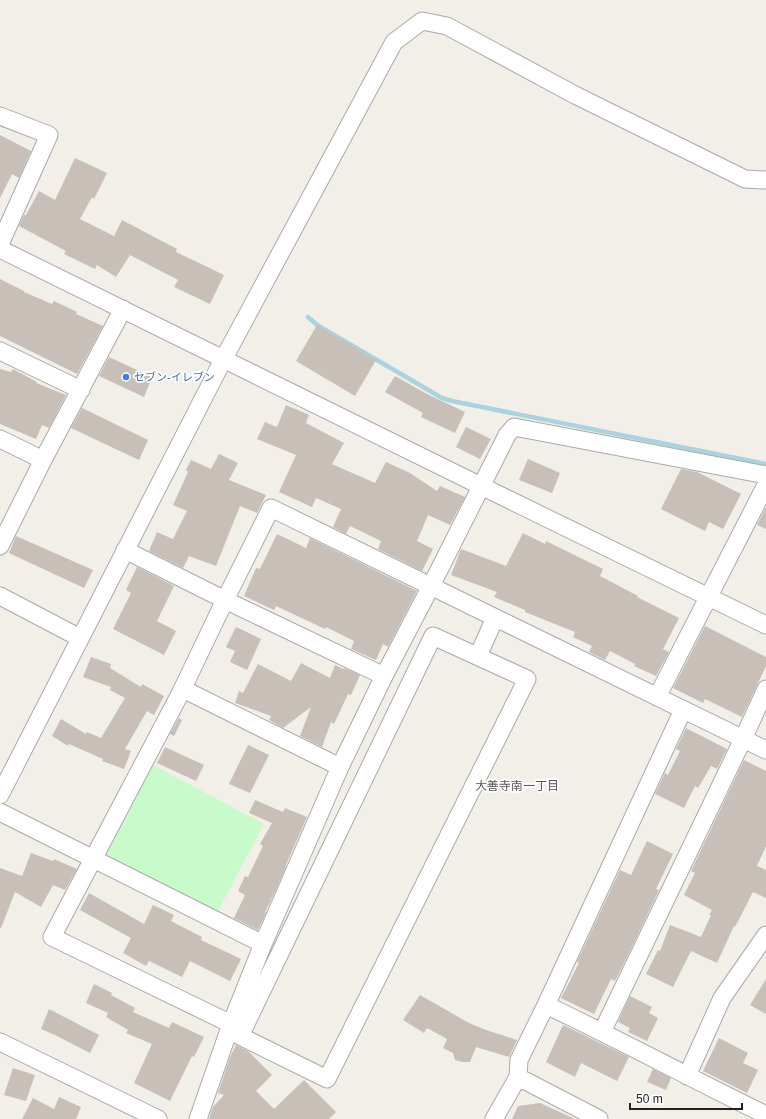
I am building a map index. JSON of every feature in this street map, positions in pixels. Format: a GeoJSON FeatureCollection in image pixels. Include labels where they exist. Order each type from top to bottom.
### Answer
{"type":"FeatureCollection","features":[{"type":"Feature","properties":{"kind":"street"},"geometry":{"type":"LineString","coordinates":[[0,794],[224,358],[394,42],[422,21],[446,26],[575,95],[745,179],[766,180]]}},
{"type":"Feature","properties":{"kind":"street"},"geometry":{"type":"LineString","coordinates":[[0,116],[49,136],[0,244]]}},
{"type":"Feature","properties":{"kind":"street"},"geometry":{"type":"LineString","coordinates":[[0,249],[766,625]]}},
{"type":"Feature","properties":{"kind":"street"},"geometry":{"type":"LineString","coordinates":[[0,546],[43,460],[123,309]]}},
{"type":"Feature","properties":{"kind":"street"},"geometry":{"type":"LineString","coordinates":[[0,351],[80,390]]}},
{"type":"Feature","properties":{"kind":"street"},"geometry":{"type":"LineString","coordinates":[[198,1119],[231,1024],[263,944],[340,767],[384,676],[507,435],[514,427],[766,475]]}},
{"type":"Feature","properties":{"kind":"street"},"geometry":{"type":"LineString","coordinates":[[0,439],[43,460]]}},
{"type":"Feature","properties":{"kind":"street"},"geometry":{"type":"LineString","coordinates":[[657,697],[766,485]]}},
{"type":"Feature","properties":{"kind":"street"},"geometry":{"type":"LineString","coordinates":[[231,1024],[52,937],[183,689],[271,508],[766,750]]}},
{"type":"Feature","properties":{"kind":"street"},"geometry":{"type":"LineString","coordinates":[[125,550],[225,600],[384,676]]}},
{"type":"Feature","properties":{"kind":"street"},"geometry":{"type":"LineString","coordinates":[[0,596],[80,638]]}},
{"type":"Feature","properties":{"kind":"street"},"geometry":{"type":"LineString","coordinates":[[478,656],[495,618]]}},
{"type":"Feature","properties":{"kind":"street"},"geometry":{"type":"LineString","coordinates":[[433,636],[478,656],[527,679],[327,1079],[240,1036],[433,636]]}},
{"type":"Feature","properties":{"kind":"street"},"geometry":{"type":"LineString","coordinates":[[183,689],[340,767]]}},
{"type":"Feature","properties":{"kind":"street"},"geometry":{"type":"LineString","coordinates":[[602,1032],[766,689]]}},
{"type":"Feature","properties":{"kind":"street"},"geometry":{"type":"LineString","coordinates":[[494,1119],[518,1077],[519,1060],[683,710]]}},
{"type":"Feature","properties":{"kind":"street"},"geometry":{"type":"LineString","coordinates":[[0,812],[263,944]]}},
{"type":"Feature","properties":{"kind":"street"},"geometry":{"type":"LineString","coordinates":[[687,1076],[722,998],[766,936]]}},
{"type":"Feature","properties":{"kind":"street"},"geometry":{"type":"LineString","coordinates":[[546,1005],[766,1115]]}},
{"type":"Feature","properties":{"kind":"street"},"geometry":{"type":"LineString","coordinates":[[0,1042],[158,1119]]}},
{"type":"Feature","properties":{"kind":"street"},"geometry":{"type":"LineString","coordinates":[[518,1077],[599,1119]]}},
{"type":"Feature","properties":{"kind":"green space"},"geometry":{"type":"Polygon","coordinates":[[[153,765],[264,824],[217,913],[106,854],[153,765]]]}},
{"type":"Feature","properties":{"kind":"building"},"geometry":{"type":"Polygon","coordinates":[[[0,135],[31,151],[19,178],[12,174],[0,198],[0,135]]]}},
{"type":"Feature","properties":{"kind":"building"},"geometry":{"type":"Polygon","coordinates":[[[75,158],[107,173],[94,199],[92,197],[80,219],[114,236],[122,220],[177,249],[176,252],[224,275],[210,304],[174,287],[178,280],[130,255],[116,277],[97,265],[95,269],[64,254],[66,251],[19,226],[39,191],[55,200],[75,158]]]}},
{"type":"Feature","properties":{"kind":"building"},"geometry":{"type":"Polygon","coordinates":[[[0,279],[24,292],[52,304],[54,301],[77,312],[76,314],[103,326],[77,374],[0,336],[0,279]]]}},
{"type":"Feature","properties":{"kind":"building"},"geometry":{"type":"Polygon","coordinates":[[[317,325],[376,360],[355,396],[296,361],[317,325]]]}},
{"type":"Feature","properties":{"kind":"building","name":"セブン-イレブン"},"geometry":{"type":"Polygon","coordinates":[[[109,357],[152,377],[144,397],[99,376],[109,357]]]}},
{"type":"Feature","properties":{"kind":"building"},"geometry":{"type":"Polygon","coordinates":[[[0,369],[11,372],[13,369],[37,382],[36,383],[66,395],[49,428],[42,425],[36,439],[0,424],[0,369]]]}},
{"type":"Feature","properties":{"kind":"building"},"geometry":{"type":"Polygon","coordinates":[[[395,376],[427,394],[465,412],[455,433],[421,417],[423,413],[385,392],[395,376]]]}},
{"type":"Feature","properties":{"kind":"building"},"geometry":{"type":"Polygon","coordinates":[[[286,405],[309,415],[306,423],[344,443],[332,464],[375,483],[386,462],[410,473],[437,491],[440,486],[465,497],[450,525],[428,515],[417,541],[433,549],[422,571],[378,549],[381,541],[350,526],[346,534],[333,527],[341,509],[316,498],[312,507],[279,492],[296,455],[257,439],[265,422],[277,427],[286,405]]]}},
{"type":"Feature","properties":{"kind":"building"},"geometry":{"type":"Polygon","coordinates":[[[82,408],[148,440],[139,460],[71,428],[82,408]]]}},
{"type":"Feature","properties":{"kind":"building"},"geometry":{"type":"Polygon","coordinates":[[[466,427],[491,439],[480,459],[456,447],[466,427]]]}},
{"type":"Feature","properties":{"kind":"building"},"geometry":{"type":"Polygon","coordinates":[[[219,454],[238,463],[229,480],[266,495],[257,513],[240,506],[216,566],[189,556],[183,568],[149,551],[157,532],[173,539],[187,511],[173,505],[188,472],[186,470],[191,460],[211,469],[219,454]]]}},
{"type":"Feature","properties":{"kind":"building"},"geometry":{"type":"Polygon","coordinates":[[[528,459],[560,473],[552,493],[519,480],[528,459]]]}},
{"type":"Feature","properties":{"kind":"building"},"geometry":{"type":"Polygon","coordinates":[[[681,469],[697,472],[741,494],[723,529],[709,522],[705,531],[661,509],[681,469]]]}},
{"type":"Feature","properties":{"kind":"building"},"geometry":{"type":"Polygon","coordinates":[[[766,507],[766,529],[757,525],[766,507]]]}},
{"type":"Feature","properties":{"kind":"building"},"geometry":{"type":"Polygon","coordinates":[[[523,533],[545,544],[546,541],[603,569],[600,576],[679,618],[663,649],[669,652],[656,676],[634,666],[635,664],[610,651],[605,660],[589,652],[592,646],[573,637],[575,632],[525,612],[525,610],[494,597],[497,592],[451,575],[461,549],[506,566],[523,533]]]}},
{"type":"Feature","properties":{"kind":"building"},"geometry":{"type":"Polygon","coordinates":[[[277,534],[306,548],[310,538],[417,591],[388,647],[383,644],[376,660],[351,649],[354,641],[326,627],[325,629],[276,606],[274,610],[244,596],[256,568],[260,569],[277,534]]]}},
{"type":"Feature","properties":{"kind":"building"},"geometry":{"type":"Polygon","coordinates":[[[16,536],[93,570],[84,588],[9,553],[16,536]]]}},
{"type":"Feature","properties":{"kind":"building"},"geometry":{"type":"Polygon","coordinates":[[[137,567],[174,586],[157,621],[176,631],[164,655],[113,629],[131,593],[126,590],[137,567]]]}},
{"type":"Feature","properties":{"kind":"building"},"geometry":{"type":"Polygon","coordinates":[[[705,626],[766,657],[766,666],[742,717],[705,699],[703,703],[673,688],[705,626]]]}},
{"type":"Feature","properties":{"kind":"building"},"geometry":{"type":"Polygon","coordinates":[[[236,627],[261,639],[247,670],[230,662],[235,651],[226,647],[236,627]]]}},
{"type":"Feature","properties":{"kind":"building"},"geometry":{"type":"Polygon","coordinates":[[[91,657],[111,664],[110,668],[141,687],[142,684],[164,696],[154,715],[147,711],[125,749],[131,751],[124,769],[102,761],[103,759],[69,744],[68,746],[52,736],[61,719],[86,734],[87,732],[101,738],[125,698],[110,690],[111,687],[83,677],[91,657]]]}},
{"type":"Feature","properties":{"kind":"building"},"geometry":{"type":"Polygon","coordinates":[[[301,663],[330,678],[335,665],[360,675],[351,695],[348,694],[334,724],[331,722],[322,747],[300,736],[311,707],[283,728],[269,720],[271,716],[235,703],[239,691],[243,693],[258,664],[291,681],[301,663]]]}},
{"type":"Feature","properties":{"kind":"building"},"geometry":{"type":"Polygon","coordinates":[[[179,718],[182,720],[174,736],[170,734],[179,718]]]}},
{"type":"Feature","properties":{"kind":"building"},"geometry":{"type":"Polygon","coordinates":[[[686,728],[727,749],[717,769],[711,766],[698,788],[695,786],[684,808],[655,794],[665,773],[668,775],[680,751],[676,749],[686,728]]]}},
{"type":"Feature","properties":{"kind":"building"},"geometry":{"type":"Polygon","coordinates":[[[248,745],[269,755],[250,793],[229,784],[248,745]]]}},
{"type":"Feature","properties":{"kind":"building"},"geometry":{"type":"Polygon","coordinates":[[[165,747],[204,765],[196,781],[157,763],[165,747]]]}},
{"type":"Feature","properties":{"kind":"building"},"geometry":{"type":"Polygon","coordinates":[[[744,760],[766,771],[766,846],[757,866],[766,870],[766,898],[753,892],[735,927],[734,926],[717,963],[691,951],[673,987],[646,974],[658,950],[660,951],[670,925],[701,937],[712,910],[684,895],[695,873],[691,871],[744,760]]]}},
{"type":"Feature","properties":{"kind":"building"},"geometry":{"type":"Polygon","coordinates":[[[255,800],[283,812],[285,808],[307,817],[258,930],[234,918],[245,895],[238,891],[245,876],[248,877],[263,846],[260,844],[272,823],[249,813],[255,800]]]}},
{"type":"Feature","properties":{"kind":"building"},"geometry":{"type":"Polygon","coordinates":[[[647,841],[673,854],[656,889],[659,890],[631,949],[615,981],[611,979],[594,1014],[561,998],[579,963],[577,962],[620,870],[631,875],[647,841]]]}},
{"type":"Feature","properties":{"kind":"building"},"geometry":{"type":"Polygon","coordinates":[[[31,853],[53,861],[54,859],[77,869],[65,890],[53,885],[41,907],[15,892],[0,928],[0,868],[22,876],[31,853]]]}},
{"type":"Feature","properties":{"kind":"building"},"geometry":{"type":"Polygon","coordinates":[[[89,893],[144,924],[153,905],[174,915],[171,921],[202,937],[201,940],[241,959],[230,981],[190,961],[182,977],[149,961],[146,966],[123,953],[131,938],[80,910],[89,893]]]}},
{"type":"Feature","properties":{"kind":"building"},"geometry":{"type":"Polygon","coordinates":[[[766,979],[766,1014],[750,1005],[766,979]]]}},
{"type":"Feature","properties":{"kind":"building"},"geometry":{"type":"Polygon","coordinates":[[[94,984],[112,993],[111,995],[135,1008],[133,1012],[169,1028],[172,1022],[204,1037],[194,1057],[192,1056],[170,1101],[134,1083],[152,1044],[126,1033],[128,1030],[106,1017],[108,1013],[86,1003],[94,984]]]}},
{"type":"Feature","properties":{"kind":"building"},"geometry":{"type":"Polygon","coordinates":[[[420,995],[469,1023],[517,1040],[509,1057],[476,1047],[470,1062],[455,1060],[453,1053],[443,1048],[447,1039],[427,1028],[424,1033],[403,1020],[420,995]]]}},
{"type":"Feature","properties":{"kind":"building"},"geometry":{"type":"Polygon","coordinates":[[[630,996],[652,1007],[649,1013],[658,1018],[647,1041],[628,1032],[630,1028],[618,1022],[630,996]]]}},
{"type":"Feature","properties":{"kind":"building"},"geometry":{"type":"Polygon","coordinates":[[[49,1009],[99,1035],[90,1053],[41,1029],[49,1009]]]}},
{"type":"Feature","properties":{"kind":"building"},"geometry":{"type":"Polygon","coordinates":[[[563,1025],[629,1057],[617,1081],[581,1063],[575,1077],[546,1062],[563,1025]]]}},
{"type":"Feature","properties":{"kind":"building"},"geometry":{"type":"Polygon","coordinates":[[[719,1038],[748,1053],[743,1063],[758,1070],[747,1093],[703,1071],[719,1038]]]}},
{"type":"Feature","properties":{"kind":"building"},"geometry":{"type":"Polygon","coordinates":[[[236,1045],[248,1051],[272,1075],[256,1091],[274,1109],[304,1080],[336,1112],[329,1119],[209,1119],[213,1107],[224,1095],[218,1093],[230,1057],[236,1045]]]}},
{"type":"Feature","properties":{"kind":"building"},"geometry":{"type":"Polygon","coordinates":[[[13,1068],[35,1075],[26,1101],[4,1095],[13,1068]]]}},
{"type":"Feature","properties":{"kind":"building"},"geometry":{"type":"Polygon","coordinates":[[[653,1069],[671,1078],[666,1090],[647,1082],[653,1069]]]}},
{"type":"Feature","properties":{"kind":"building"},"geometry":{"type":"Polygon","coordinates":[[[59,1097],[81,1107],[76,1119],[22,1119],[33,1098],[54,1109],[59,1097]]]}},
{"type":"Feature","properties":{"kind":"building"},"geometry":{"type":"Polygon","coordinates":[[[540,1103],[575,1119],[512,1119],[518,1106],[540,1103]]]}},
{"type":"Feature","properties":{"kind":"waterway"},"geometry":{"type":"LineString","coordinates":[[308,317],[317,325],[442,398],[766,464]]}},
{"type":"Feature","properties":{"kind":"place","name":"セブン-イレブン"},"geometry":{"type":"Point","coordinates":[126,377]}},
{"type":"Feature","properties":{"kind":"district","name":"大善寺南一丁目"},"geometry":{"type":"Point","coordinates":[517,786]}}]}
